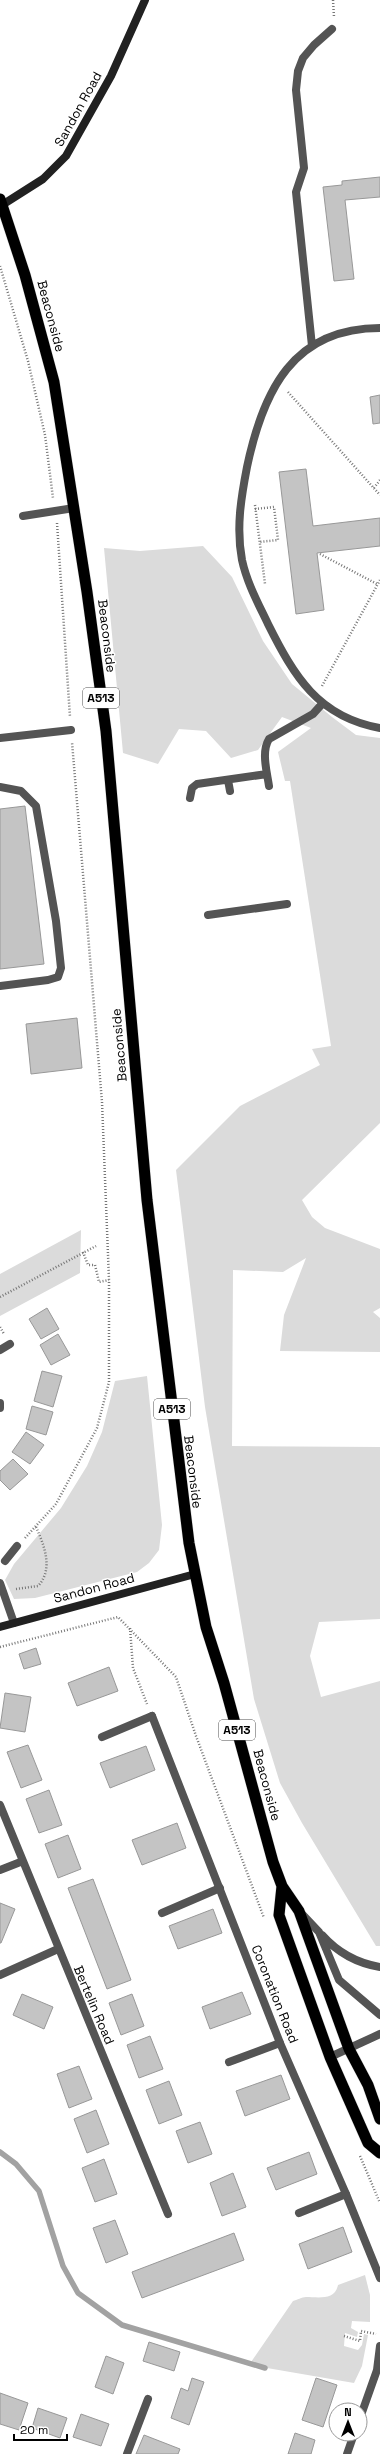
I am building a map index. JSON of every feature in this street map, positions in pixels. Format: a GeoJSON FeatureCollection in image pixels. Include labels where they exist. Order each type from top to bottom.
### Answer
{"type":"FeatureCollection","features":[{"type":"Feature","properties":{"kind":"highway","name":"Beaconside"},"geometry":{"type":"LineString","coordinates":[[1,202],[25,275],[54,382],[74,508],[106,732],[147,1200],[182,1500],[206,1627],[282,1886],[299,1911],[349,2049],[368,2085],[380,2119]]}},
{"type":"Feature","properties":{"kind":"highway","name":"Beaconside"},"geometry":{"type":"LineString","coordinates":[[282,1886],[279,1915],[330,2057],[368,2143],[380,2153]]}},
{"type":"Feature","properties":{"kind":"main road","name":"Sandon Road"},"geometry":{"type":"LineString","coordinates":[[1,202],[43,179],[66,156],[110,76],[145,0]]}},
{"type":"Feature","properties":{"kind":"main road","name":"Sandon Road"},"geometry":{"type":"LineString","coordinates":[[0,1627],[196,1574]]}},
{"type":"Feature","properties":{"kind":"street"},"geometry":{"type":"LineString","coordinates":[[312,346],[296,192],[304,168],[296,90],[298,71],[304,58],[314,45],[332,29]]}},
{"type":"Feature","properties":{"kind":"street"},"geometry":{"type":"LineString","coordinates":[[380,328],[346,332],[312,346],[284,371],[268,398],[253,440],[241,497],[239,526],[242,559],[254,595],[284,658],[298,679],[322,704],[351,719],[380,728]]}},
{"type":"Feature","properties":{"kind":"street"},"geometry":{"type":"LineString","coordinates":[[23,516],[74,508]]}},
{"type":"Feature","properties":{"kind":"street"},"geometry":{"type":"LineString","coordinates":[[269,786],[265,745],[268,739],[313,714],[322,704]]}},
{"type":"Feature","properties":{"kind":"street"},"geometry":{"type":"LineString","coordinates":[[0,738],[71,730]]}},
{"type":"Feature","properties":{"kind":"street"},"geometry":{"type":"LineString","coordinates":[[190,798],[192,788],[197,784],[268,774]]}},
{"type":"Feature","properties":{"kind":"street"},"geometry":{"type":"LineString","coordinates":[[228,780],[230,792]]}},
{"type":"Feature","properties":{"kind":"street"},"geometry":{"type":"LineString","coordinates":[[0,787],[20,791],[36,806],[56,921],[61,968],[58,977],[48,980],[0,986]]}},
{"type":"Feature","properties":{"kind":"street"},"geometry":{"type":"LineString","coordinates":[[208,915],[287,904]]}},
{"type":"Feature","properties":{"kind":"street"},"geometry":{"type":"LineString","coordinates":[[0,1350],[10,1344]]}},
{"type":"Feature","properties":{"kind":"street"},"geometry":{"type":"LineString","coordinates":[[0,1403],[0,1408]]}},
{"type":"Feature","properties":{"kind":"street"},"geometry":{"type":"LineString","coordinates":[[5,1561],[18,1546]]}},
{"type":"Feature","properties":{"kind":"street"},"geometry":{"type":"LineString","coordinates":[[2,1587],[14,1622]]}},
{"type":"Feature","properties":{"kind":"street"},"geometry":{"type":"LineString","coordinates":[[102,1737],[152,1716]]}},
{"type":"Feature","properties":{"kind":"street","name":"Coronation Road"},"geometry":{"type":"LineString","coordinates":[[152,1716],[280,2043],[346,2194],[380,2278]]}},
{"type":"Feature","properties":{"kind":"street","name":"Bertelin Road"},"geometry":{"type":"LineString","coordinates":[[0,1805],[168,2214]]}},
{"type":"Feature","properties":{"kind":"street"},"geometry":{"type":"LineString","coordinates":[[0,1870],[23,1860]]}},
{"type":"Feature","properties":{"kind":"street"},"geometry":{"type":"LineString","coordinates":[[162,1913],[220,1888]]}},
{"type":"Feature","properties":{"kind":"street"},"geometry":{"type":"LineString","coordinates":[[299,1911],[335,1950],[355,1960],[380,1967]]}},
{"type":"Feature","properties":{"kind":"street"},"geometry":{"type":"LineString","coordinates":[[319,1932],[339,1980],[380,2015]]}},
{"type":"Feature","properties":{"kind":"street"},"geometry":{"type":"LineString","coordinates":[[0,1975],[58,1949]]}},
{"type":"Feature","properties":{"kind":"street"},"geometry":{"type":"LineString","coordinates":[[330,2057],[380,2034]]}},
{"type":"Feature","properties":{"kind":"street"},"geometry":{"type":"LineString","coordinates":[[229,2062],[280,2043]]}},
{"type":"Feature","properties":{"kind":"street"},"geometry":{"type":"LineString","coordinates":[[299,2213],[346,2194]]}},
{"type":"Feature","properties":{"kind":"street"},"geometry":{"type":"LineString","coordinates":[[366,2402],[377,2370],[380,2346]]}},
{"type":"Feature","properties":{"kind":"street"},"geometry":{"type":"LineString","coordinates":[[127,2454],[148,2399]]}},
{"type":"Feature","properties":{"kind":"street"},"geometry":{"type":"LineString","coordinates":[[347,2454],[351,2442]]}},
{"type":"Feature","properties":{"kind":"path"},"geometry":{"type":"LineString","coordinates":[[332,29],[334,13],[333,0]]}},
{"type":"Feature","properties":{"kind":"path"},"geometry":{"type":"LineString","coordinates":[[0,266],[30,368],[45,435],[53,496]]}},
{"type":"Feature","properties":{"kind":"path"},"geometry":{"type":"LineString","coordinates":[[283,387],[380,495]]}},
{"type":"Feature","properties":{"kind":"path"},"geometry":{"type":"LineString","coordinates":[[374,488],[380,480]]}},
{"type":"Feature","properties":{"kind":"path"},"geometry":{"type":"LineString","coordinates":[[255,502],[266,590]]}},
{"type":"Feature","properties":{"kind":"path"},"geometry":{"type":"LineString","coordinates":[[255,509],[274,507],[278,540],[259,542]]}},
{"type":"Feature","properties":{"kind":"path"},"geometry":{"type":"LineString","coordinates":[[18,1546],[56,1504],[97,1428],[109,1382],[109,1269],[102,1102],[71,730],[57,526]]}},
{"type":"Feature","properties":{"kind":"path"},"geometry":{"type":"LineString","coordinates":[[320,554],[377,584]]}},
{"type":"Feature","properties":{"kind":"path"},"geometry":{"type":"LineString","coordinates":[[315,684],[320,689],[380,580]]}},
{"type":"Feature","properties":{"kind":"path"},"geometry":{"type":"LineString","coordinates":[[0,1297],[96,1246]]}},
{"type":"Feature","properties":{"kind":"path"},"geometry":{"type":"LineString","coordinates":[[83,1252],[88,1265],[95,1265],[99,1282],[109,1280]]}},
{"type":"Feature","properties":{"kind":"path"},"geometry":{"type":"LineString","coordinates":[[2,1587],[38,1586],[43,1582],[46,1573],[46,1548],[36,1527]]}},
{"type":"Feature","properties":{"kind":"path"},"geometry":{"type":"LineString","coordinates":[[130,1628],[133,1668],[152,1716]]}},
{"type":"Feature","properties":{"kind":"path"},"geometry":{"type":"LineString","coordinates":[[344,2336],[360,2341],[361,2331],[380,2335]]}},
{"type":"Feature","properties":{"kind":"shaded area"},"geometry":{"type":"Polygon","coordinates":[[[203,546],[232,577],[263,641],[292,684],[356,735],[380,738],[380,1123],[302,1200],[312,1217],[325,1228],[380,1249],[380,1308],[373,1312],[380,1318],[380,1352],[280,1351],[284,1315],[306,1258],[283,1272],[233,1270],[232,1446],[380,1447],[380,1619],[319,1622],[310,1656],[321,1697],[380,1681],[380,1946],[376,1946],[302,1823],[280,1783],[254,1699],[205,1407],[176,1170],[240,1106],[320,1065],[312,1049],[331,1046],[290,781],[285,781],[278,752],[311,728],[282,717],[258,750],[231,758],[206,731],[179,729],[158,764],[123,753],[104,548],[140,551],[203,546]]]}},
{"type":"Feature","properties":{"kind":"shaded area"},"geometry":{"type":"Polygon","coordinates":[[[81,1230],[80,1273],[0,1316],[0,1274],[81,1230]]]}},
{"type":"Feature","properties":{"kind":"shaded area"},"geometry":{"type":"Polygon","coordinates":[[[147,1376],[162,1525],[159,1550],[149,1563],[137,1572],[35,1598],[14,1599],[5,1580],[14,1564],[61,1508],[87,1466],[102,1432],[115,1381],[147,1376]]]}},
{"type":"Feature","properties":{"kind":"shaded area"},"geometry":{"type":"Polygon","coordinates":[[[365,2275],[370,2295],[370,2322],[352,2321],[351,2328],[358,2332],[357,2337],[345,2333],[344,2346],[358,2350],[362,2345],[364,2334],[368,2335],[362,2366],[354,2383],[249,2365],[293,2301],[304,2297],[329,2296],[333,2294],[338,2285],[365,2275]]]}},
{"type":"Feature","properties":{"kind":"building"},"geometry":{"type":"Polygon","coordinates":[[[380,177],[380,197],[345,200],[354,279],[334,281],[323,187],[342,185],[342,181],[380,177]]]}},
{"type":"Feature","properties":{"kind":"building"},"geometry":{"type":"Polygon","coordinates":[[[380,395],[380,423],[373,424],[370,397],[380,395]]]}},
{"type":"Feature","properties":{"kind":"building"},"geometry":{"type":"Polygon","coordinates":[[[306,469],[313,526],[380,518],[380,546],[317,553],[324,610],[296,614],[279,472],[306,469]]]}},
{"type":"Feature","properties":{"kind":"building"},"geometry":{"type":"Polygon","coordinates":[[[25,806],[44,964],[0,969],[0,809],[25,806]]]}},
{"type":"Feature","properties":{"kind":"building"},"geometry":{"type":"Polygon","coordinates":[[[77,1018],[82,1068],[31,1074],[26,1024],[77,1018]]]}},
{"type":"Feature","properties":{"kind":"building"},"geometry":{"type":"Polygon","coordinates":[[[47,1308],[59,1329],[41,1339],[29,1319],[47,1308]]]}},
{"type":"Feature","properties":{"kind":"building"},"geometry":{"type":"Polygon","coordinates":[[[58,1334],[70,1355],[51,1365],[40,1345],[58,1334]]]}},
{"type":"Feature","properties":{"kind":"building"},"geometry":{"type":"Polygon","coordinates":[[[42,1371],[62,1376],[53,1407],[34,1401],[42,1371]]]}},
{"type":"Feature","properties":{"kind":"building"},"geometry":{"type":"Polygon","coordinates":[[[32,1406],[53,1412],[46,1435],[26,1429],[32,1406]]]}},
{"type":"Feature","properties":{"kind":"building"},"geometry":{"type":"Polygon","coordinates":[[[26,1432],[44,1445],[30,1464],[12,1452],[26,1432]]]}},
{"type":"Feature","properties":{"kind":"building"},"geometry":{"type":"Polygon","coordinates":[[[13,1459],[28,1474],[10,1490],[0,1480],[0,1471],[13,1459]]]}},
{"type":"Feature","properties":{"kind":"building"},"geometry":{"type":"Polygon","coordinates":[[[36,1648],[41,1664],[24,1669],[19,1654],[36,1648]]]}},
{"type":"Feature","properties":{"kind":"building"},"geometry":{"type":"Polygon","coordinates":[[[109,1667],[118,1691],[77,1706],[68,1683],[109,1667]]]}},
{"type":"Feature","properties":{"kind":"building"},"geometry":{"type":"Polygon","coordinates":[[[5,1693],[31,1697],[25,1732],[0,1728],[5,1693]]]}},
{"type":"Feature","properties":{"kind":"building"},"geometry":{"type":"Polygon","coordinates":[[[28,1745],[42,1780],[21,1788],[7,1752],[28,1745]]]}},
{"type":"Feature","properties":{"kind":"building"},"geometry":{"type":"Polygon","coordinates":[[[146,1746],[155,1770],[110,1788],[100,1763],[146,1746]]]}},
{"type":"Feature","properties":{"kind":"building"},"geometry":{"type":"Polygon","coordinates":[[[49,1790],[62,1825],[39,1833],[26,1799],[49,1790]]]}},
{"type":"Feature","properties":{"kind":"building"},"geometry":{"type":"Polygon","coordinates":[[[177,1823],[186,1848],[142,1865],[132,1840],[177,1823]]]}},
{"type":"Feature","properties":{"kind":"building"},"geometry":{"type":"Polygon","coordinates":[[[68,1835],[81,1869],[58,1878],[45,1844],[68,1835]]]}},
{"type":"Feature","properties":{"kind":"building"},"geometry":{"type":"Polygon","coordinates":[[[93,1879],[131,1980],[107,1989],[68,1888],[93,1879]]]}},
{"type":"Feature","properties":{"kind":"building"},"geometry":{"type":"Polygon","coordinates":[[[0,1903],[15,1909],[1,1943],[0,1943],[0,1903]]]}},
{"type":"Feature","properties":{"kind":"building"},"geometry":{"type":"Polygon","coordinates":[[[213,1909],[222,1933],[178,1949],[169,1926],[213,1909]]]}},
{"type":"Feature","properties":{"kind":"building"},"geometry":{"type":"Polygon","coordinates":[[[242,1992],[251,2014],[210,2029],[202,2007],[242,1992]]]}},
{"type":"Feature","properties":{"kind":"building"},"geometry":{"type":"Polygon","coordinates":[[[22,1994],[53,2007],[44,2029],[13,2015],[22,1994]]]}},
{"type":"Feature","properties":{"kind":"building"},"geometry":{"type":"Polygon","coordinates":[[[132,1994],[144,2026],[121,2035],[109,2003],[132,1994]]]}},
{"type":"Feature","properties":{"kind":"building"},"geometry":{"type":"Polygon","coordinates":[[[150,2036],[163,2069],[139,2078],[127,2045],[150,2036]]]}},
{"type":"Feature","properties":{"kind":"building"},"geometry":{"type":"Polygon","coordinates":[[[79,2066],[92,2099],[69,2108],[57,2074],[79,2066]]]}},
{"type":"Feature","properties":{"kind":"building"},"geometry":{"type":"Polygon","coordinates":[[[281,2075],[290,2099],[245,2116],[236,2091],[281,2075]]]}},
{"type":"Feature","properties":{"kind":"building"},"geometry":{"type":"Polygon","coordinates":[[[169,2081],[182,2115],[159,2124],[146,2090],[169,2081]]]}},
{"type":"Feature","properties":{"kind":"building"},"geometry":{"type":"Polygon","coordinates":[[[96,2110],[109,2144],[87,2153],[74,2119],[96,2110]]]}},
{"type":"Feature","properties":{"kind":"building"},"geometry":{"type":"Polygon","coordinates":[[[200,2122],[212,2154],[188,2163],[176,2131],[200,2122]]]}},
{"type":"Feature","properties":{"kind":"building"},"geometry":{"type":"Polygon","coordinates":[[[309,2152],[317,2174],[276,2190],[267,2168],[309,2152]]]}},
{"type":"Feature","properties":{"kind":"building"},"geometry":{"type":"Polygon","coordinates":[[[104,2159],[117,2194],[95,2202],[82,2168],[104,2159]]]}},
{"type":"Feature","properties":{"kind":"building"},"geometry":{"type":"Polygon","coordinates":[[[233,2173],[246,2207],[222,2216],[210,2183],[233,2173]]]}},
{"type":"Feature","properties":{"kind":"building"},"geometry":{"type":"Polygon","coordinates":[[[115,2220],[128,2254],[106,2263],[93,2228],[115,2220]]]}},
{"type":"Feature","properties":{"kind":"building"},"geometry":{"type":"Polygon","coordinates":[[[343,2227],[352,2252],[308,2269],[299,2244],[343,2227]]]}},
{"type":"Feature","properties":{"kind":"building"},"geometry":{"type":"Polygon","coordinates":[[[234,2233],[244,2260],[142,2298],[132,2272],[234,2233]]]}},
{"type":"Feature","properties":{"kind":"building"},"geometry":{"type":"Polygon","coordinates":[[[149,2342],[180,2352],[174,2371],[143,2361],[149,2342]]]}},
{"type":"Feature","properties":{"kind":"building"},"geometry":{"type":"Polygon","coordinates":[[[106,2356],[124,2363],[113,2394],[95,2387],[106,2356]]]}},
{"type":"Feature","properties":{"kind":"building"},"geometry":{"type":"Polygon","coordinates":[[[192,2378],[204,2382],[189,2425],[171,2418],[181,2388],[188,2391],[192,2378]]]}},
{"type":"Feature","properties":{"kind":"building"},"geometry":{"type":"Polygon","coordinates":[[[316,2378],[337,2385],[331,2402],[328,2402],[328,2412],[323,2427],[302,2420],[316,2378]]]}},
{"type":"Feature","properties":{"kind":"building"},"geometry":{"type":"Polygon","coordinates":[[[0,2393],[28,2403],[19,2430],[0,2424],[0,2393]]]}},
{"type":"Feature","properties":{"kind":"building"},"geometry":{"type":"Polygon","coordinates":[[[38,2408],[67,2418],[60,2438],[32,2428],[38,2408]]]}},
{"type":"Feature","properties":{"kind":"building"},"geometry":{"type":"Polygon","coordinates":[[[81,2414],[109,2424],[101,2446],[73,2437],[81,2414]]]}},
{"type":"Feature","properties":{"kind":"building"},"geometry":{"type":"Polygon","coordinates":[[[295,2433],[315,2440],[311,2454],[288,2454],[295,2433]]]}},
{"type":"Feature","properties":{"kind":"building"},"geometry":{"type":"Polygon","coordinates":[[[144,2435],[180,2449],[178,2454],[136,2454],[144,2435]]]}},
{"type":"Feature","properties":{"kind":"waterway"},"geometry":{"type":"LineString","coordinates":[[0,2152],[16,2164],[39,2191],[63,2266],[78,2293],[122,2325],[265,2368]]}}]}
